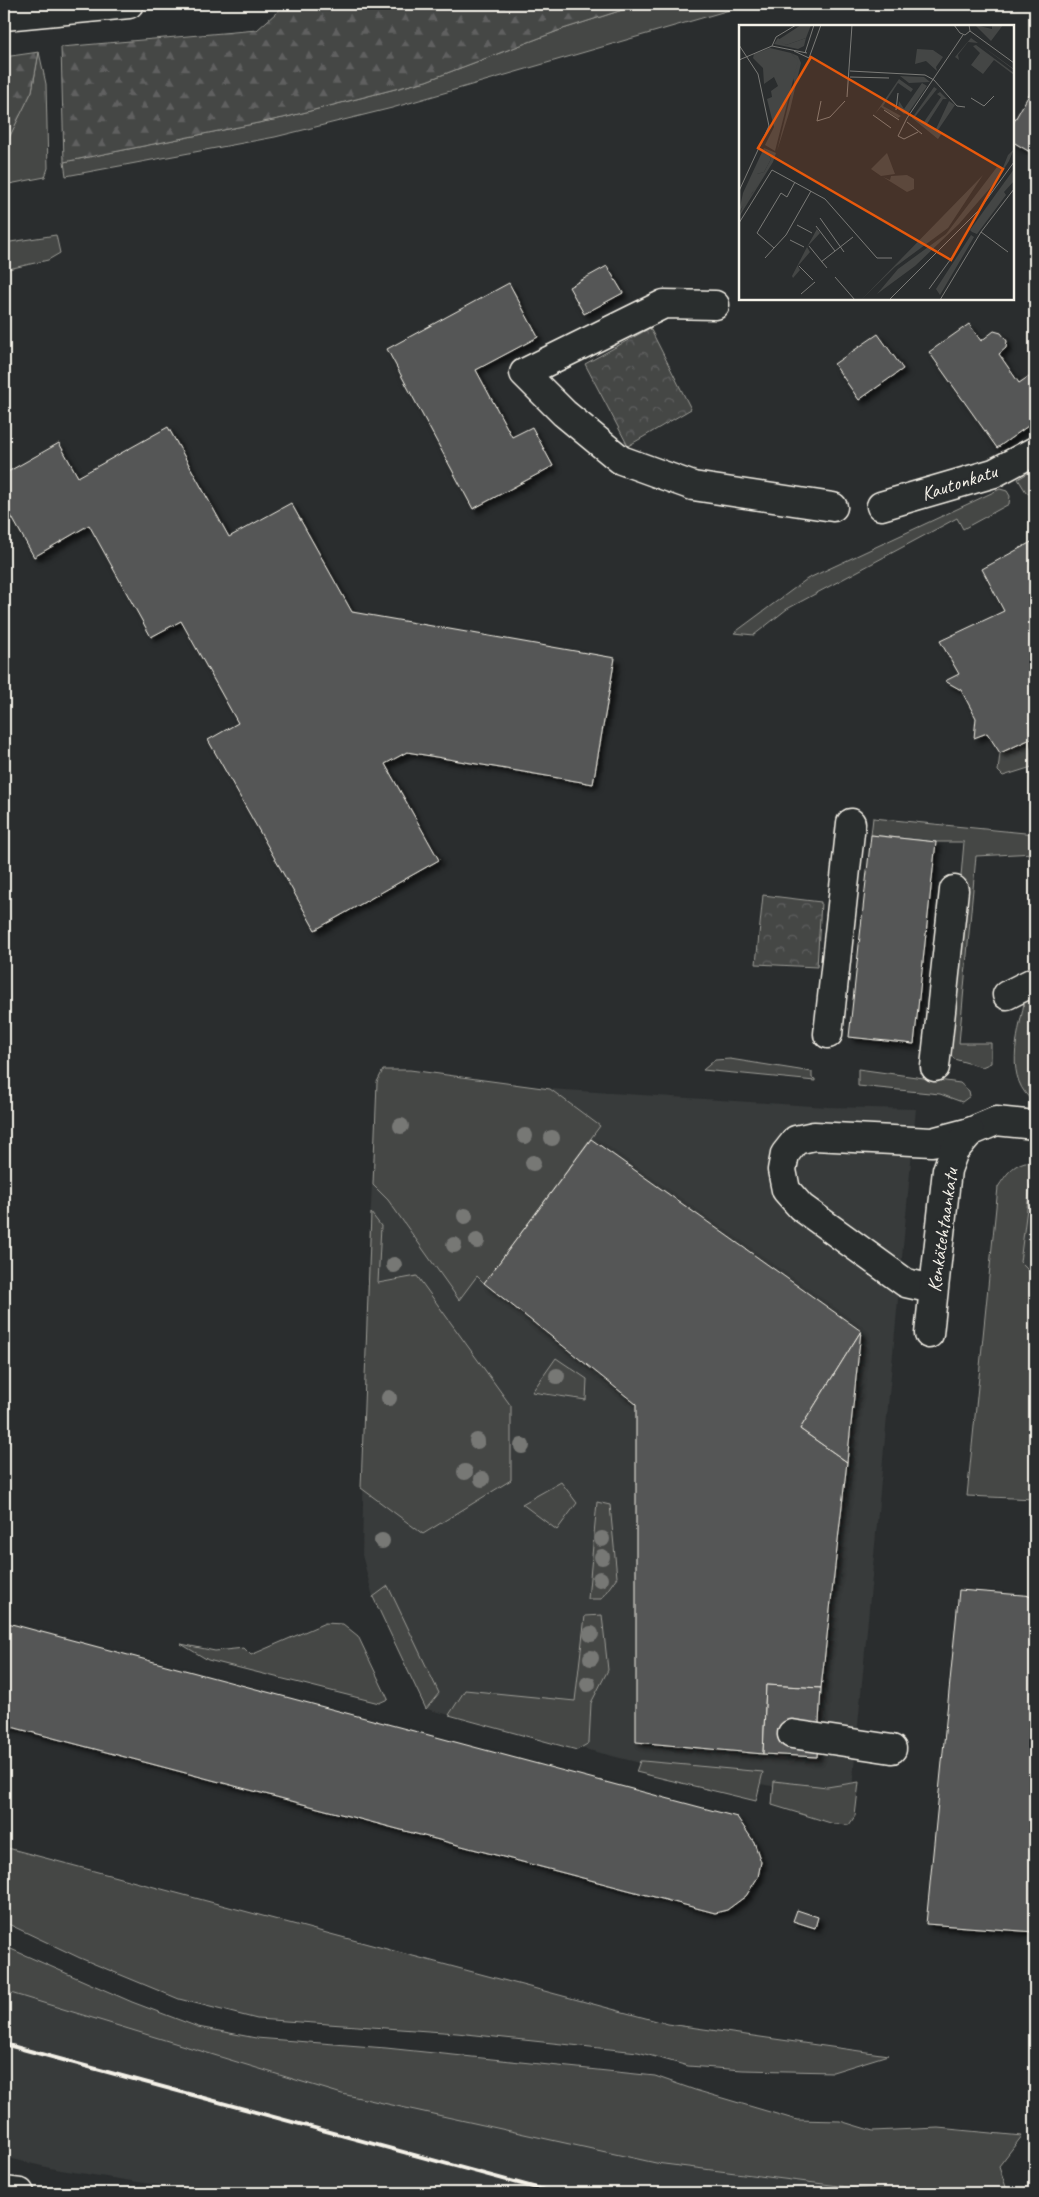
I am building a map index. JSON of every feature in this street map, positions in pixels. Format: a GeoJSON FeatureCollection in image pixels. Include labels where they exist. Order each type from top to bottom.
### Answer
{"type":"FeatureCollection","features":[{"type":"Feature","properties":{"kind":"street"},"geometry":{"type":"LineString","coordinates":[[4,16],[129,4]]}},
{"type":"Feature","properties":{"kind":"street"},"geometry":{"type":"LineString","coordinates":[[715,305],[664,304],[524,373],[564,413],[621,460],[693,486],[833,507]]}},
{"type":"Feature","properties":{"kind":"street","name":"Kautonkatu"},"geometry":{"type":"LineString","coordinates":[[881,506],[994,473],[1035,451]]}},
{"type":"Feature","properties":{"kind":"street"},"geometry":{"type":"LineString","coordinates":[[828,1034],[851,823]]}},
{"type":"Feature","properties":{"kind":"street"},"geometry":{"type":"LineString","coordinates":[[935,1068],[954,890]]}},
{"type":"Feature","properties":{"kind":"street"},"geometry":{"type":"LineString","coordinates":[[1007,995],[1035,981]]}},
{"type":"Feature","properties":{"kind":"street"},"geometry":{"type":"LineString","coordinates":[[933,1289],[906,1282],[801,1207],[786,1190],[782,1170],[785,1154],[796,1140],[814,1136],[932,1142],[970,1132],[996,1121],[1035,1125]]}},
{"type":"Feature","properties":{"kind":"street","name":"Kenkätehtaankatu"},"geometry":{"type":"LineString","coordinates":[[930,1334],[933,1289],[947,1170],[954,1151],[970,1132]]}},
{"type":"Feature","properties":{"kind":"street"},"geometry":{"type":"LineString","coordinates":[[792,1734],[892,1749]]}},
{"type":"Feature","properties":{"kind":"street"},"geometry":{"type":"LineString","coordinates":[[4,2192],[20,2193]]}},
{"type":"Feature","properties":{"kind":"shaded area"},"geometry":{"type":"Polygon","coordinates":[[[383,1070],[410,1070],[550,1089],[828,1107],[916,1109],[851,1800],[640,1763],[426,1709],[373,1597],[362,1555],[367,1285],[377,1082],[383,1070]]]}},
{"type":"Feature","properties":{"kind":"shaded area"},"geometry":{"type":"Polygon","coordinates":[[[1030,1185],[1035,1186],[1035,1308],[1017,1284],[1030,1185]]]}},
{"type":"Feature","properties":{"kind":"shaded area"},"geometry":{"type":"Polygon","coordinates":[[[4,1991],[342,2094],[656,2163],[895,2193],[209,2193],[54,2169],[4,2157],[4,1991]]]}},
{"type":"Feature","properties":{"kind":"green space"},"geometry":{"type":"Polygon","coordinates":[[[286,4],[641,4],[563,29],[426,81],[283,118],[64,162],[61,47],[257,30],[286,4]]]}},
{"type":"Feature","properties":{"kind":"green space"},"geometry":{"type":"Polygon","coordinates":[[[641,4],[750,4],[392,108],[275,137],[66,176],[64,162],[283,118],[426,81],[563,29],[641,4]]]}},
{"type":"Feature","properties":{"kind":"green space"},"geometry":{"type":"Polygon","coordinates":[[[39,52],[46,84],[48,168],[45,177],[4,185],[4,142],[8,139],[32,91],[39,52]]]}},
{"type":"Feature","properties":{"kind":"green space"},"geometry":{"type":"Polygon","coordinates":[[[39,52],[32,91],[8,140],[4,142],[4,57],[39,52]]]}},
{"type":"Feature","properties":{"kind":"green space"},"geometry":{"type":"Polygon","coordinates":[[[56,235],[60,253],[48,260],[4,270],[4,243],[56,235]]]}},
{"type":"Feature","properties":{"kind":"green space"},"geometry":{"type":"Polygon","coordinates":[[[650,328],[691,409],[628,446],[585,364],[650,328]]]}},
{"type":"Feature","properties":{"kind":"green space"},"geometry":{"type":"Polygon","coordinates":[[[1035,469],[1035,498],[1026,492],[1018,479],[1035,469]]]}},
{"type":"Feature","properties":{"kind":"green space"},"geometry":{"type":"Polygon","coordinates":[[[1000,489],[1007,491],[1010,496],[1009,504],[963,529],[957,518],[787,609],[754,635],[734,633],[807,579],[1000,489]]]}},
{"type":"Feature","properties":{"kind":"green space"},"geometry":{"type":"Polygon","coordinates":[[[1035,737],[1035,766],[1003,776],[998,771],[1000,753],[1035,737]]]}},
{"type":"Feature","properties":{"kind":"green space"},"geometry":{"type":"Polygon","coordinates":[[[873,818],[1035,834],[1035,853],[976,856],[959,1043],[991,1043],[991,1063],[982,1067],[954,1059],[946,1047],[964,842],[936,842],[871,835],[873,818]]]}},
{"type":"Feature","properties":{"kind":"green space"},"geometry":{"type":"Polygon","coordinates":[[[763,895],[821,902],[817,967],[756,964],[763,895]]]}},
{"type":"Feature","properties":{"kind":"green space"},"geometry":{"type":"Polygon","coordinates":[[[1035,992],[1035,1103],[1025,1093],[1019,1082],[1015,1056],[1024,1003],[1028,996],[1035,992]]]}},
{"type":"Feature","properties":{"kind":"green space"},"geometry":{"type":"Polygon","coordinates":[[[730,1059],[812,1072],[812,1078],[815,1081],[703,1070],[715,1060],[730,1059]]]}},
{"type":"Feature","properties":{"kind":"green space"},"geometry":{"type":"Polygon","coordinates":[[[858,1069],[960,1083],[969,1091],[970,1096],[962,1102],[940,1094],[858,1086],[858,1069]]]}},
{"type":"Feature","properties":{"kind":"green space"},"geometry":{"type":"Polygon","coordinates":[[[383,1070],[410,1070],[550,1089],[600,1126],[484,1283],[477,1276],[459,1300],[388,1200],[373,1185],[377,1082],[383,1070]]]}},
{"type":"Feature","properties":{"kind":"green space"},"geometry":{"type":"Polygon","coordinates":[[[1025,1162],[1035,1163],[1035,1186],[1030,1185],[1020,1262],[1035,1277],[1035,1499],[967,1496],[998,1187],[1012,1169],[1025,1162]]]}},
{"type":"Feature","properties":{"kind":"green space"},"geometry":{"type":"Polygon","coordinates":[[[371,1213],[381,1226],[378,1283],[417,1276],[511,1406],[511,1480],[423,1534],[361,1488],[371,1213]]]}},
{"type":"Feature","properties":{"kind":"green space"},"geometry":{"type":"Polygon","coordinates":[[[556,1358],[587,1379],[586,1400],[532,1392],[556,1358]]]}},
{"type":"Feature","properties":{"kind":"green space"},"geometry":{"type":"Polygon","coordinates":[[[561,1482],[577,1503],[557,1530],[522,1504],[561,1482]]]}},
{"type":"Feature","properties":{"kind":"green space"},"geometry":{"type":"Polygon","coordinates":[[[597,1502],[610,1505],[617,1577],[601,1599],[588,1599],[597,1502]]]}},
{"type":"Feature","properties":{"kind":"green space"},"geometry":{"type":"Polygon","coordinates":[[[388,1586],[439,1693],[426,1709],[373,1597],[388,1586]]]}},
{"type":"Feature","properties":{"kind":"green space"},"geometry":{"type":"Polygon","coordinates":[[[602,1615],[608,1670],[591,1703],[589,1743],[577,1750],[449,1715],[465,1690],[575,1701],[585,1616],[602,1615]]]}},
{"type":"Feature","properties":{"kind":"green space"},"geometry":{"type":"Polygon","coordinates":[[[325,1623],[343,1624],[358,1636],[388,1699],[379,1703],[208,1660],[181,1644],[215,1651],[244,1648],[251,1655],[325,1623]]]}},
{"type":"Feature","properties":{"kind":"green space"},"geometry":{"type":"Polygon","coordinates":[[[640,1761],[763,1772],[756,1801],[636,1772],[640,1761]]]}},
{"type":"Feature","properties":{"kind":"green space"},"geometry":{"type":"Polygon","coordinates":[[[774,1781],[827,1787],[859,1782],[855,1816],[849,1825],[834,1824],[772,1805],[774,1781]]]}},
{"type":"Feature","properties":{"kind":"green space"},"geometry":{"type":"Polygon","coordinates":[[[4,1847],[668,2024],[888,2055],[833,2072],[743,2070],[688,2066],[638,2052],[457,2033],[257,2019],[179,1999],[80,1958],[4,1922],[4,1847]]]}},
{"type":"Feature","properties":{"kind":"green space"},"geometry":{"type":"Polygon","coordinates":[[[4,1946],[132,2002],[198,2027],[256,2038],[386,2048],[655,2076],[695,2090],[797,2120],[840,2121],[873,2131],[938,2128],[1022,2136],[999,2166],[1006,2187],[1020,2193],[895,2193],[656,2163],[342,2094],[4,1991],[4,1946]]]}},
{"type":"Feature","properties":{"kind":"building"},"geometry":{"type":"Polygon","coordinates":[[[1030,93],[1035,96],[1035,155],[1014,143],[1014,121],[1030,93]]]}},
{"type":"Feature","properties":{"kind":"building"},"geometry":{"type":"Polygon","coordinates":[[[607,266],[623,293],[584,314],[569,287],[607,266]]]}},
{"type":"Feature","properties":{"kind":"building"},"geometry":{"type":"Polygon","coordinates":[[[509,283],[538,337],[476,370],[512,437],[532,427],[553,466],[473,509],[387,349],[509,283]]]}},
{"type":"Feature","properties":{"kind":"building"},"geometry":{"type":"Polygon","coordinates":[[[969,324],[981,341],[994,331],[1001,333],[1007,341],[1006,348],[999,354],[1019,383],[1028,377],[1035,380],[1035,396],[1031,399],[1035,405],[1035,421],[997,448],[929,352],[969,324]]]}},
{"type":"Feature","properties":{"kind":"building"},"geometry":{"type":"Polygon","coordinates":[[[878,334],[903,369],[859,400],[834,364],[878,334]]]}},
{"type":"Feature","properties":{"kind":"building"},"geometry":{"type":"Polygon","coordinates":[[[168,427],[229,537],[291,503],[352,612],[615,658],[593,784],[407,752],[385,764],[439,860],[315,930],[208,740],[238,723],[181,621],[151,637],[89,525],[34,557],[4,503],[4,474],[59,443],[78,477],[168,427]]]}},
{"type":"Feature","properties":{"kind":"building"},"geometry":{"type":"Polygon","coordinates":[[[1035,540],[1035,737],[1000,753],[987,733],[974,738],[976,718],[961,690],[945,681],[959,674],[940,641],[1004,611],[982,569],[1035,540]]]}},
{"type":"Feature","properties":{"kind":"building"},"geometry":{"type":"Polygon","coordinates":[[[871,835],[936,842],[914,1044],[849,1037],[871,835]]]}},
{"type":"Feature","properties":{"kind":"building"},"geometry":{"type":"Polygon","coordinates":[[[591,1139],[861,1331],[800,1429],[847,1462],[821,1688],[766,1685],[763,1754],[636,1742],[636,1404],[484,1283],[591,1139]]]}},
{"type":"Feature","properties":{"kind":"building"},"geometry":{"type":"Polygon","coordinates":[[[861,1331],[847,1462],[800,1429],[861,1331]]]}},
{"type":"Feature","properties":{"kind":"building"},"geometry":{"type":"Polygon","coordinates":[[[959,1590],[1035,1596],[1035,1932],[926,1924],[959,1590]]]}},
{"type":"Feature","properties":{"kind":"building"},"geometry":{"type":"Polygon","coordinates":[[[4,1622],[737,1817],[754,1842],[761,1862],[758,1877],[746,1896],[727,1910],[715,1913],[4,1725],[4,1622]]]}},
{"type":"Feature","properties":{"kind":"building"},"geometry":{"type":"Polygon","coordinates":[[[766,1685],[821,1688],[817,1757],[763,1754],[766,1685]]]}},
{"type":"Feature","properties":{"kind":"building"},"geometry":{"type":"Polygon","coordinates":[[[797,1910],[818,1917],[815,1928],[793,1921],[797,1910]]]}},
{"type":"Feature","properties":{"kind":"railway"},"geometry":{"type":"LineString","coordinates":[[4,2044],[555,2193]]}}]}
